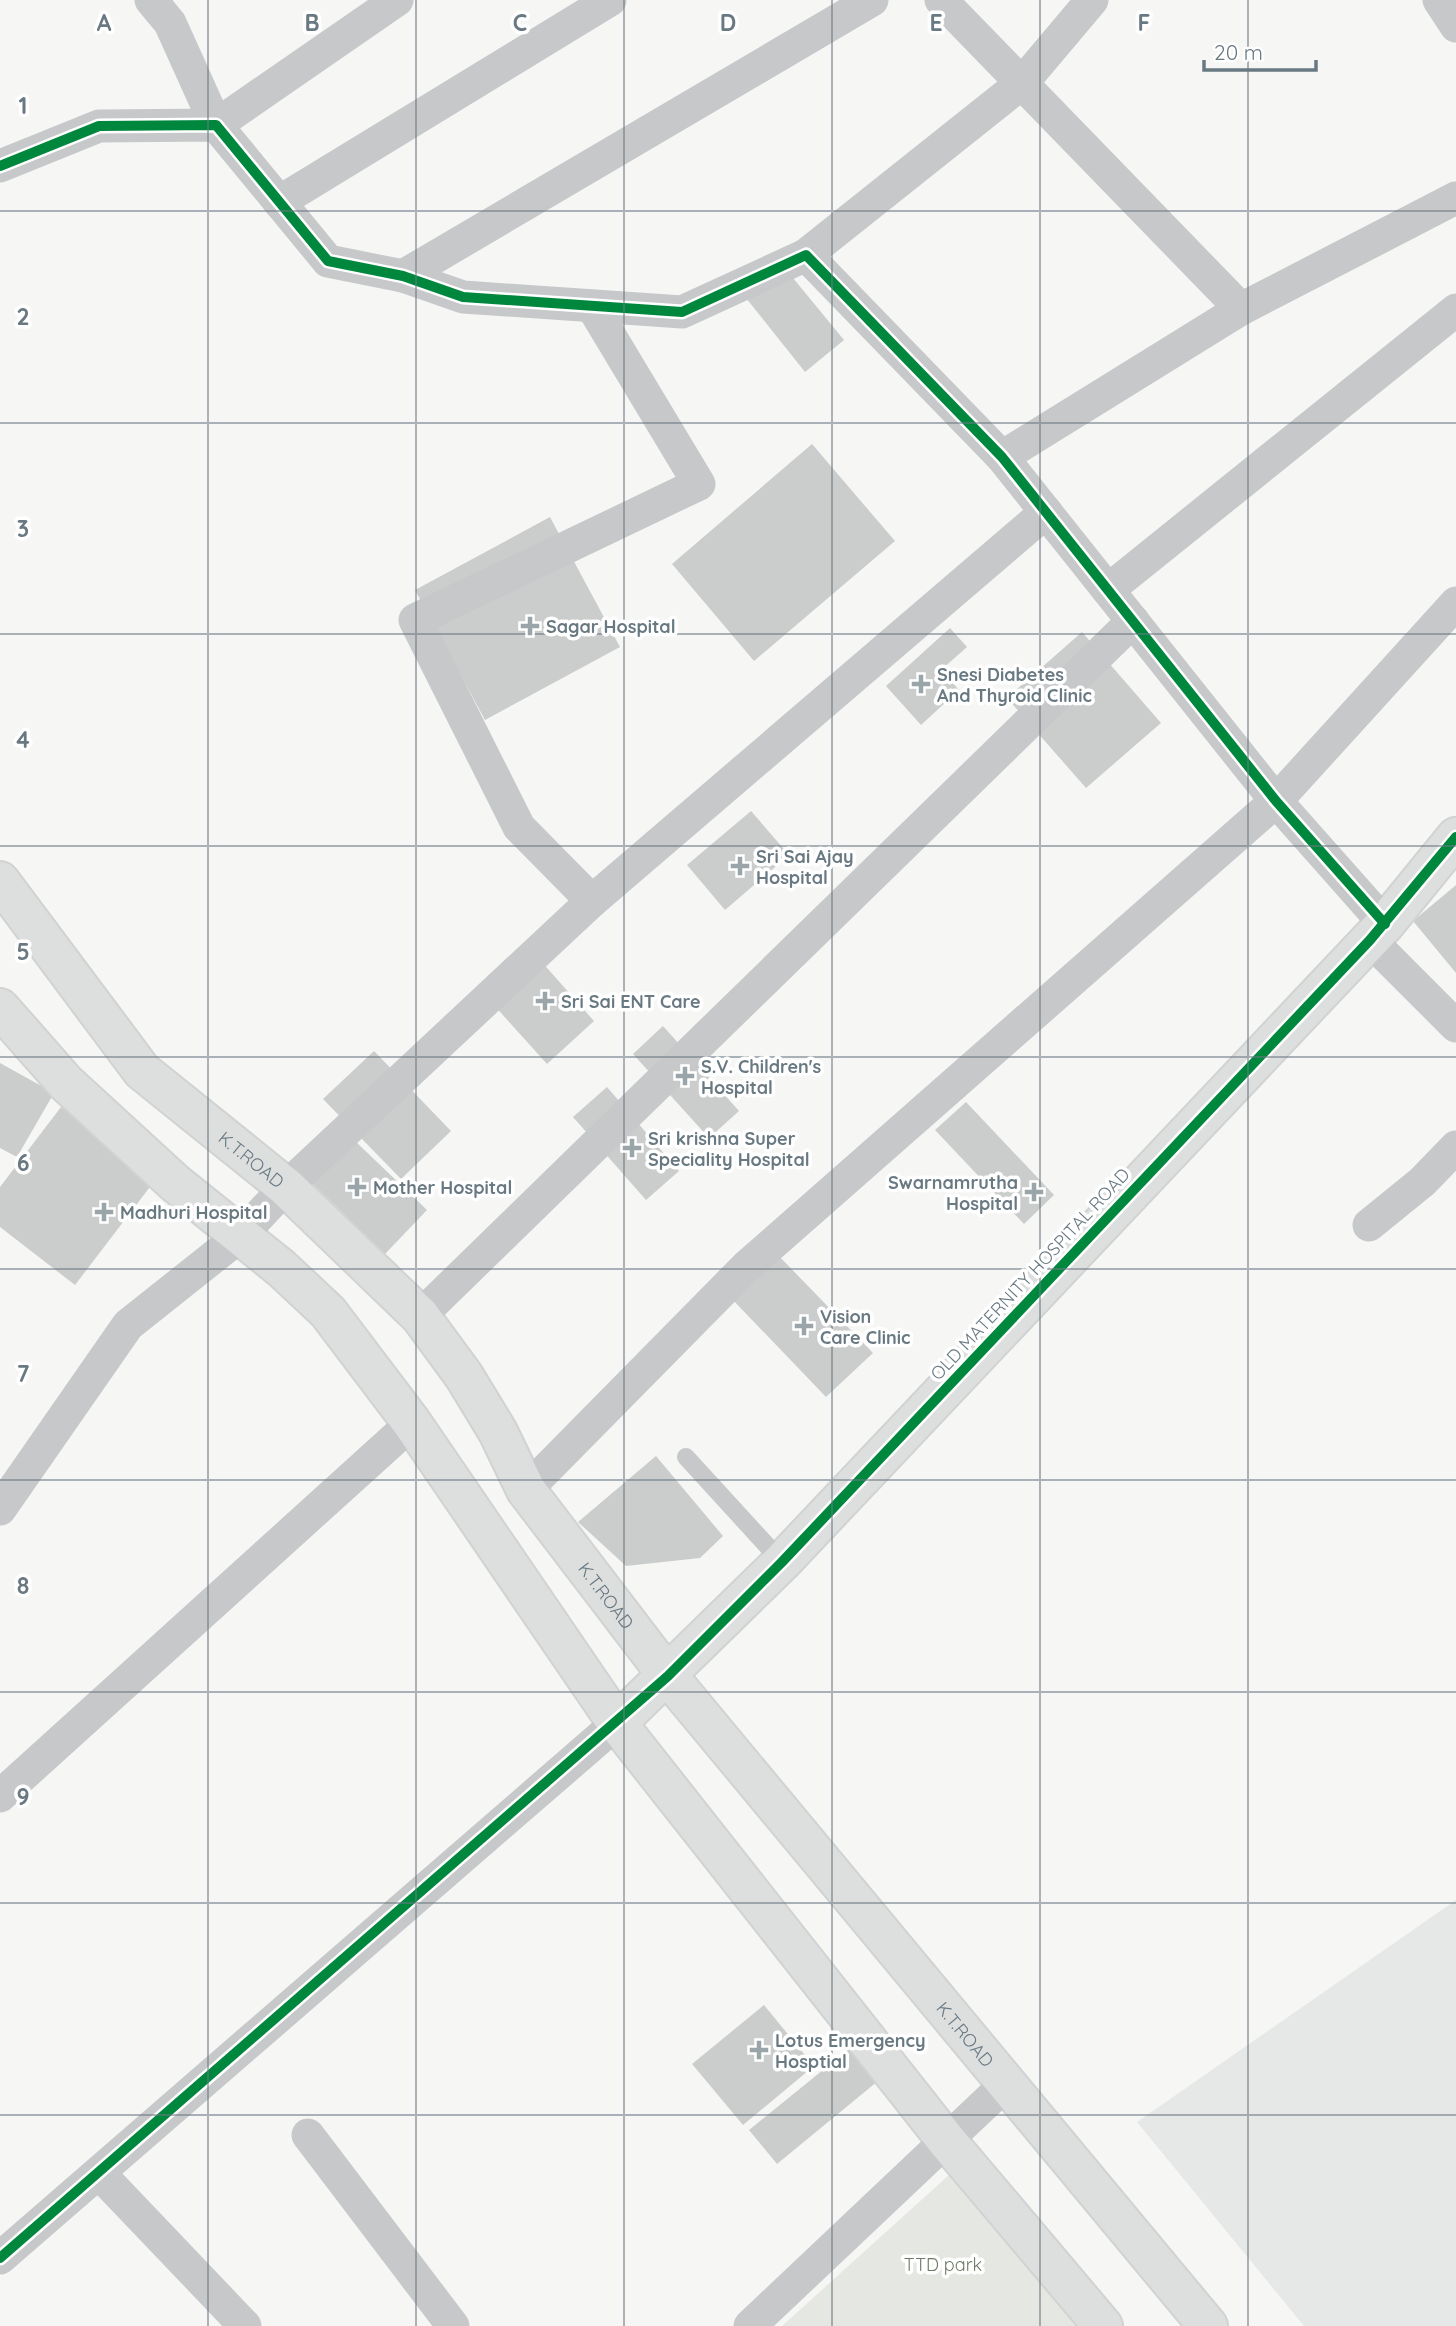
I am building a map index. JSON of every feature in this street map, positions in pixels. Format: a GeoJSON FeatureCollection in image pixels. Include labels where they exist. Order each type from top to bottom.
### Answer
{"type":"FeatureCollection","features":[{"type":"Feature","properties":{"kind":"main road","name":"OLD MATERNITY HOSPITAL ROAD"},"geometry":{"type":"LineString","coordinates":[[617,1723],[782,1562],[1377,932],[1456,837]]}},
{"type":"Feature","properties":{"kind":"main road","name":"K.T.ROAD"},"geometry":{"type":"LineString","coordinates":[[2,887],[142,1071],[286,1187],[420,1316],[471,1387],[498,1432],[526,1490],[668,1676],[1208,2326]]}},
{"type":"Feature","properties":{"kind":"main road"},"geometry":{"type":"LineString","coordinates":[[0,1008],[66,1083],[175,1183],[328,1312],[412,1423],[617,1723],[946,2140],[1103,2326]]}},
{"type":"Feature","properties":{"kind":"street"},"geometry":{"type":"LineString","coordinates":[[152,0],[170,23],[216,125],[328,261],[403,276],[463,297],[682,312],[806,255],[1022,83],[1092,0]]}},
{"type":"Feature","properties":{"kind":"street"},"geometry":{"type":"LineString","coordinates":[[0,166],[99,126],[216,125],[397,0]]}},
{"type":"Feature","properties":{"kind":"street"},"geometry":{"type":"LineString","coordinates":[[279,202],[610,0]]}},
{"type":"Feature","properties":{"kind":"street"},"geometry":{"type":"LineString","coordinates":[[403,276],[872,0]]}},
{"type":"Feature","properties":{"kind":"street"},"geometry":{"type":"LineString","coordinates":[[942,0],[1241,309]]}},
{"type":"Feature","properties":{"kind":"street"},"geometry":{"type":"LineString","coordinates":[[1439,0],[1456,26]]}},
{"type":"Feature","properties":{"kind":"street"},"geometry":{"type":"LineString","coordinates":[[1002,457],[1241,309],[1456,198]]}},
{"type":"Feature","properties":{"kind":"street"},"geometry":{"type":"LineString","coordinates":[[806,255],[1002,457],[1377,932],[1456,1026]]}},
{"type":"Feature","properties":{"kind":"street"},"geometry":{"type":"LineString","coordinates":[[592,306],[699,484],[415,620],[519,828],[592,901]]}},
{"type":"Feature","properties":{"kind":"street"},"geometry":{"type":"LineString","coordinates":[[1108,590],[1456,310]]}},
{"type":"Feature","properties":{"kind":"street"},"geometry":{"type":"LineString","coordinates":[[0,1508],[128,1325],[240,1236],[286,1187],[592,901],[1046,512]]}},
{"type":"Feature","properties":{"kind":"street"},"geometry":{"type":"LineString","coordinates":[[526,1490],[746,1267],[1276,801],[1456,603]]}},
{"type":"Feature","properties":{"kind":"street"},"geometry":{"type":"LineString","coordinates":[[420,1316],[1133,621]]}},
{"type":"Feature","properties":{"kind":"street"},"geometry":{"type":"LineString","coordinates":[[1369,1225],[1422,1182],[1456,1147]]}},
{"type":"Feature","properties":{"kind":"street"},"geometry":{"type":"LineString","coordinates":[[0,1796],[412,1423]]}},
{"type":"Feature","properties":{"kind":"street"},"geometry":{"type":"LineString","coordinates":[[0,2258],[617,1723]]}},
{"type":"Feature","properties":{"kind":"street"},"geometry":{"type":"LineString","coordinates":[[750,2326],[1006,2084]]}},
{"type":"Feature","properties":{"kind":"street"},"geometry":{"type":"LineString","coordinates":[[308,2135],[453,2326]]}},
{"type":"Feature","properties":{"kind":"street"},"geometry":{"type":"LineString","coordinates":[[99,2173],[245,2326]]}},
{"type":"Feature","properties":{"kind":"lane"},"geometry":{"type":"LineString","coordinates":[[686,1457],[782,1562]]}},
{"type":"Feature","properties":{"kind":"shaded area"},"geometry":{"type":"Polygon","coordinates":[[[1456,1900],[1456,2326],[1304,2326],[1137,2122],[1456,1900]]]}},
{"type":"Feature","properties":{"kind":"green space","name":"TTD park"},"geometry":{"type":"Polygon","coordinates":[[[949,2175],[1077,2326],[782,2326],[949,2175]]]}},
{"type":"Feature","properties":{"kind":"building"},"geometry":{"type":"Polygon","coordinates":[[[784,267],[844,340],[805,372],[746,298],[784,267]]]}},
{"type":"Feature","properties":{"kind":"building"},"geometry":{"type":"Polygon","coordinates":[[[812,444],[895,541],[754,661],[672,564],[812,444]]]}},
{"type":"Feature","properties":{"kind":"building"},"geometry":{"type":"Polygon","coordinates":[[[550,517],[620,647],[485,720],[415,590],[550,517]]]}},
{"type":"Feature","properties":{"kind":"building"},"geometry":{"type":"Polygon","coordinates":[[[950,628],[967,647],[941,670],[959,690],[921,725],[886,686],[950,628]]]}},
{"type":"Feature","properties":{"kind":"building"},"geometry":{"type":"Polygon","coordinates":[[[1082,632],[1161,723],[1086,788],[1007,698],[1082,632]]]}},
{"type":"Feature","properties":{"kind":"building"},"geometry":{"type":"Polygon","coordinates":[[[751,811],[789,855],[725,910],[687,865],[751,811]]]}},
{"type":"Feature","properties":{"kind":"building"},"geometry":{"type":"Polygon","coordinates":[[[1456,885],[1456,973],[1413,921],[1456,885]]]}},
{"type":"Feature","properties":{"kind":"building"},"geometry":{"type":"Polygon","coordinates":[[[540,960],[594,1021],[547,1064],[492,1003],[540,960]]]}},
{"type":"Feature","properties":{"kind":"building"},"geometry":{"type":"Polygon","coordinates":[[[663,1026],[739,1111],[709,1138],[633,1054],[663,1026]]]}},
{"type":"Feature","properties":{"kind":"building"},"geometry":{"type":"Polygon","coordinates":[[[374,1051],[451,1131],[401,1179],[323,1099],[374,1051]]]}},
{"type":"Feature","properties":{"kind":"building"},"geometry":{"type":"Polygon","coordinates":[[[0,1063],[54,1093],[17,1157],[0,1148],[0,1063]]]}},
{"type":"Feature","properties":{"kind":"building"},"geometry":{"type":"Polygon","coordinates":[[[607,1087],[679,1171],[646,1200],[573,1117],[607,1087]]]}},
{"type":"Feature","properties":{"kind":"building"},"geometry":{"type":"Polygon","coordinates":[[[966,1102],[1054,1195],[1024,1224],[935,1130],[966,1102]]]}},
{"type":"Feature","properties":{"kind":"building"},"geometry":{"type":"Polygon","coordinates":[[[61,1107],[156,1179],[75,1285],[0,1227],[0,1187],[61,1107]]]}},
{"type":"Feature","properties":{"kind":"building"},"geometry":{"type":"Polygon","coordinates":[[[352,1138],[427,1210],[385,1254],[310,1181],[352,1138]]]}},
{"type":"Feature","properties":{"kind":"building"},"geometry":{"type":"Polygon","coordinates":[[[776,1253],[873,1353],[826,1397],[730,1297],[776,1253]]]}},
{"type":"Feature","properties":{"kind":"building"},"geometry":{"type":"Polygon","coordinates":[[[656,1456],[723,1536],[700,1558],[626,1566],[578,1522],[656,1456]]]}},
{"type":"Feature","properties":{"kind":"building"},"geometry":{"type":"Polygon","coordinates":[[[764,2005],[814,2066],[743,2125],[692,2064],[764,2005]]]}},
{"type":"Feature","properties":{"kind":"building"},"geometry":{"type":"Polygon","coordinates":[[[850,2048],[878,2081],[777,2164],[749,2130],[850,2048]]]}},
{"type":"Feature","properties":{"kind":"cycle path"},"geometry":{"type":"LineString","coordinates":[[0,166],[99,126],[216,125],[328,261],[403,276],[463,297],[682,312],[806,255],[1002,457],[1276,801],[1385,924]]}},
{"type":"Feature","properties":{"kind":"cycle path"},"geometry":{"type":"LineString","coordinates":[[0,2258],[668,1676],[782,1562],[1370,940],[1456,837]]}},
{"type":"Feature","properties":{"kind":"place","name":"Sagar Hospital"},"geometry":{"type":"Point","coordinates":[530,626]}},
{"type":"Feature","properties":{"kind":"place","name":"Snesi Diabetes And Thyroid Clinic"},"geometry":{"type":"Point","coordinates":[921,684]}},
{"type":"Feature","properties":{"kind":"place","name":"Sri Sai Ajay Hospital"},"geometry":{"type":"Point","coordinates":[740,866]}},
{"type":"Feature","properties":{"kind":"place","name":"Sri Sai ENT Care"},"geometry":{"type":"Point","coordinates":[545,1001]}},
{"type":"Feature","properties":{"kind":"place","name":"S.V. Children's Hospital"},"geometry":{"type":"Point","coordinates":[685,1076]}},
{"type":"Feature","properties":{"kind":"place","name":"Sri krishna Super Speciality Hospital"},"geometry":{"type":"Point","coordinates":[632,1148]}},
{"type":"Feature","properties":{"kind":"place","name":"Mother Hospital"},"geometry":{"type":"Point","coordinates":[357,1187]}},
{"type":"Feature","properties":{"kind":"place","name":"Swarnamrutha Hospital"},"geometry":{"type":"Point","coordinates":[1034,1192]}},
{"type":"Feature","properties":{"kind":"place","name":"Madhuri Hospital"},"geometry":{"type":"Point","coordinates":[104,1212]}},
{"type":"Feature","properties":{"kind":"place","name":"Vision Care Clinic"},"geometry":{"type":"Point","coordinates":[804,1326]}},
{"type":"Feature","properties":{"kind":"place","name":"Lotus Emergency Hosptial"},"geometry":{"type":"Point","coordinates":[759,2050]}}]}
